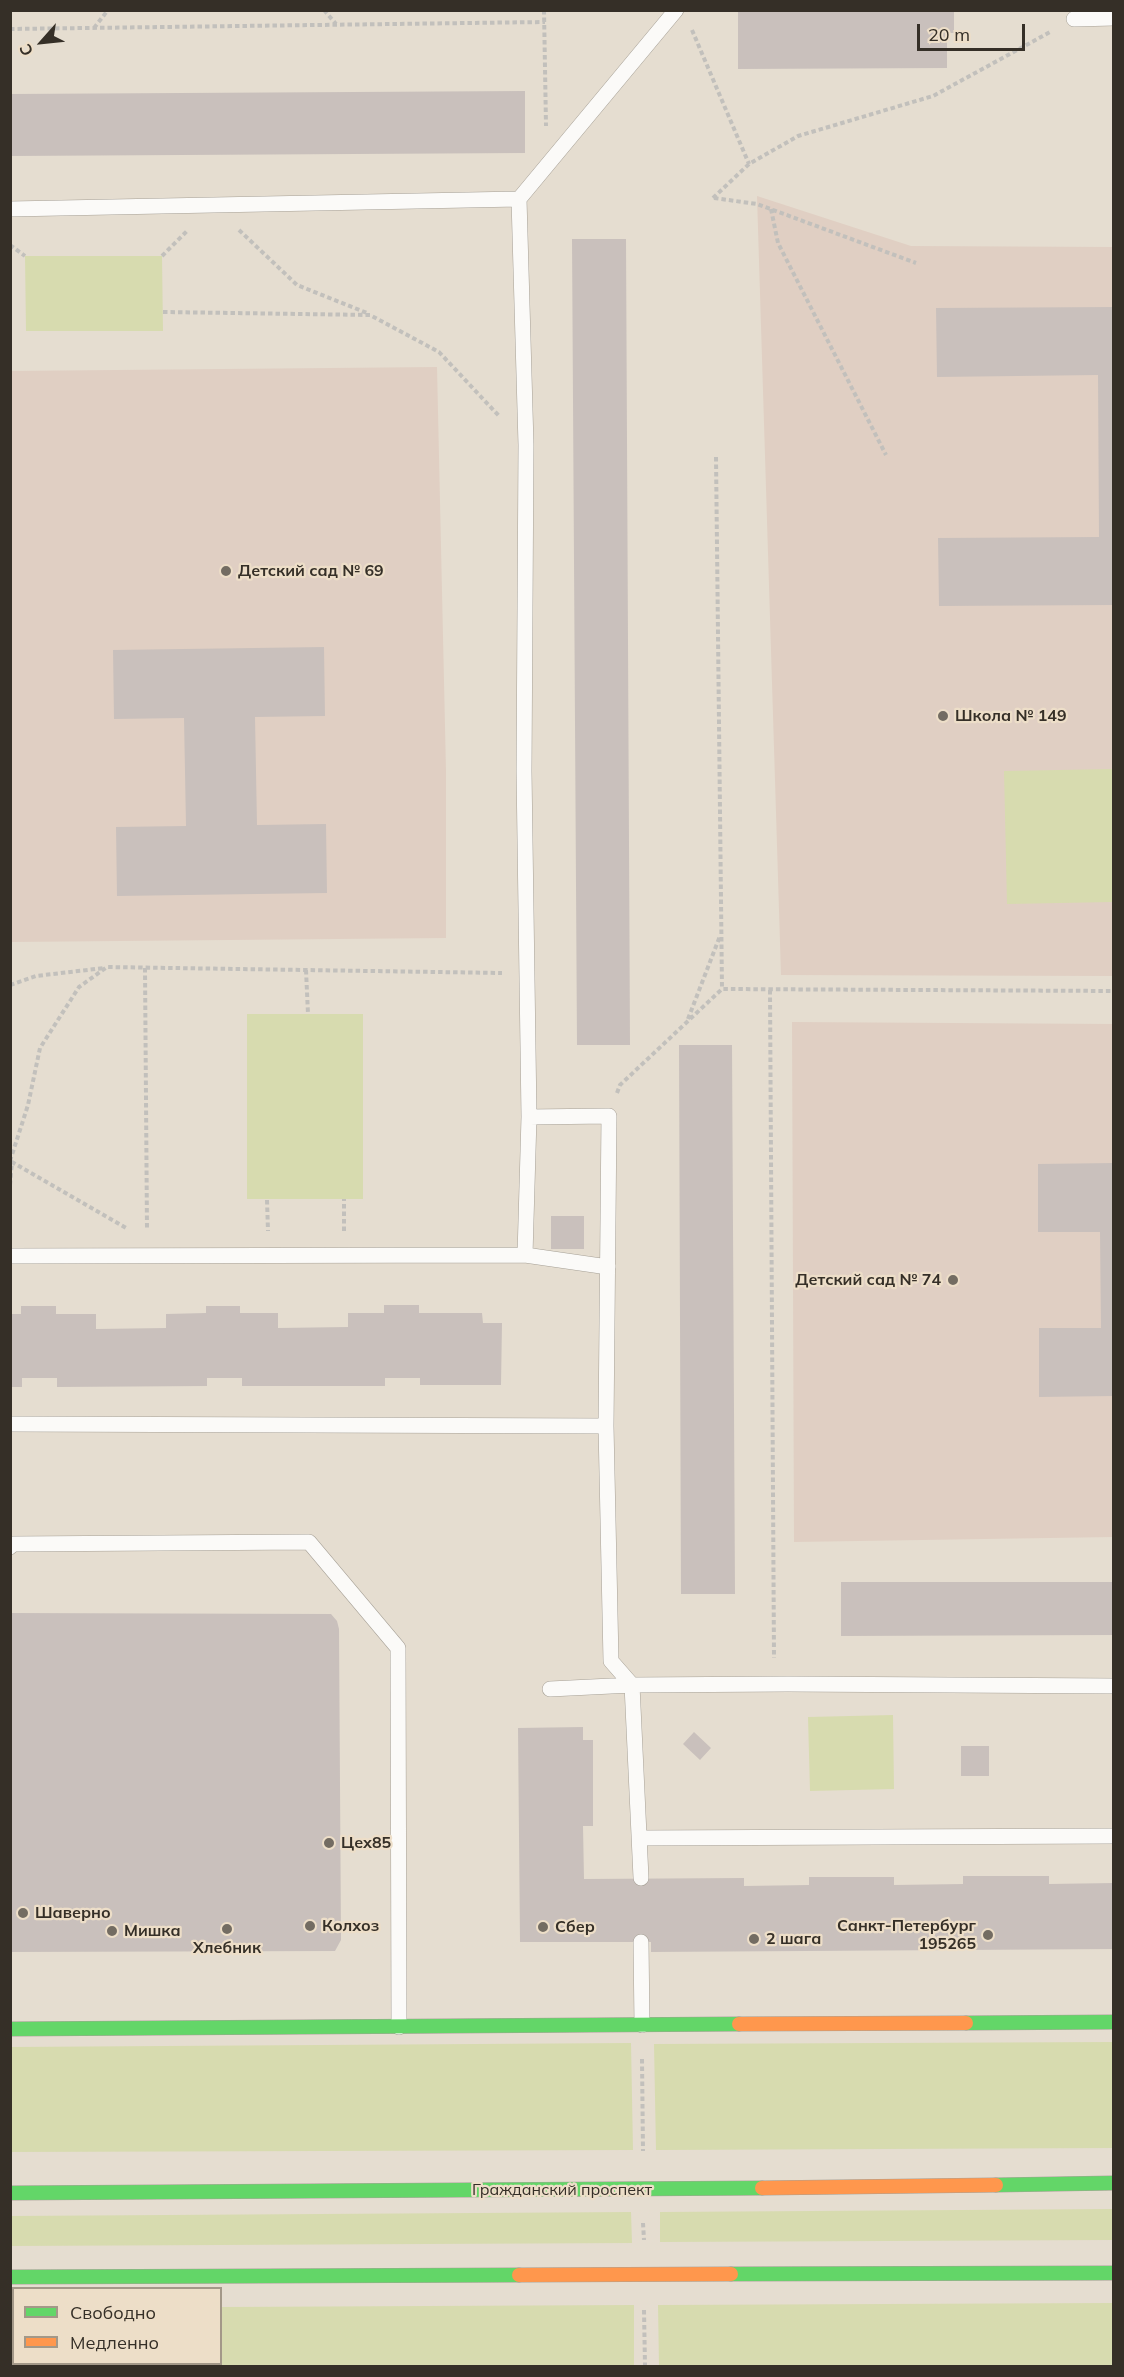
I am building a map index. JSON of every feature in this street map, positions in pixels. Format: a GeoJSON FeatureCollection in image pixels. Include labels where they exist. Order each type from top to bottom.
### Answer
{"type":"FeatureCollection","features":[{"type":"Feature","properties":{"kind":"main road"},"geometry":{"type":"LineString","coordinates":[[10,2029],[1113,2022]]}},
{"type":"Feature","properties":{"kind":"main road","name":"Гражданский проспект"},"geometry":{"type":"LineString","coordinates":[[10,2193],[643,2190],[1113,2183]]}},
{"type":"Feature","properties":{"kind":"main road"},"geometry":{"type":"LineString","coordinates":[[10,2277],[1113,2273]]}},
{"type":"Feature","properties":{"kind":"lane"},"geometry":{"type":"LineString","coordinates":[[525,1255],[529,1117],[524,771],[526,445],[519,199],[675,10]]}},
{"type":"Feature","properties":{"kind":"lane"},"geometry":{"type":"LineString","coordinates":[[1074,19],[1113,18]]}},
{"type":"Feature","properties":{"kind":"lane"},"geometry":{"type":"LineString","coordinates":[[10,209],[519,199]]}},
{"type":"Feature","properties":{"kind":"lane"},"geometry":{"type":"LineString","coordinates":[[529,1117],[609,1116],[606,1426],[611,1661],[632,1685],[641,1878]]}},
{"type":"Feature","properties":{"kind":"lane"},"geometry":{"type":"LineString","coordinates":[[10,1256],[525,1255],[608,1267]]}},
{"type":"Feature","properties":{"kind":"lane"},"geometry":{"type":"LineString","coordinates":[[10,1424],[606,1426]]}},
{"type":"Feature","properties":{"kind":"lane"},"geometry":{"type":"LineString","coordinates":[[10,1547],[13,1544],[309,1542],[398,1648],[399,2027]]}},
{"type":"Feature","properties":{"kind":"lane"},"geometry":{"type":"LineString","coordinates":[[550,1689],[632,1685],[774,1684],[1113,1686]]}},
{"type":"Feature","properties":{"kind":"lane"},"geometry":{"type":"LineString","coordinates":[[640,1838],[1113,1836]]}},
{"type":"Feature","properties":{"kind":"lane"},"geometry":{"type":"LineString","coordinates":[[641,1942],[642,2025]]}},
{"type":"Feature","properties":{"kind":"path"},"geometry":{"type":"LineString","coordinates":[[94,28],[108,10]]}},
{"type":"Feature","properties":{"kind":"path"},"geometry":{"type":"LineString","coordinates":[[324,10],[336,25]]}},
{"type":"Feature","properties":{"kind":"path"},"geometry":{"type":"LineString","coordinates":[[544,10],[547,166]]}},
{"type":"Feature","properties":{"kind":"path"},"geometry":{"type":"LineString","coordinates":[[916,263],[757,204],[713,198],[749,164],[798,136],[933,96],[1074,19]]}},
{"type":"Feature","properties":{"kind":"path"},"geometry":{"type":"LineString","coordinates":[[688,21],[749,164]]}},
{"type":"Feature","properties":{"kind":"path"},"geometry":{"type":"LineString","coordinates":[[10,28],[544,22]]}},
{"type":"Feature","properties":{"kind":"path"},"geometry":{"type":"LineString","coordinates":[[162,256],[214,205],[297,285],[370,315],[439,352],[526,445]]}},
{"type":"Feature","properties":{"kind":"path"},"geometry":{"type":"LineString","coordinates":[[771,209],[778,243],[886,455]]}},
{"type":"Feature","properties":{"kind":"path"},"geometry":{"type":"LineString","coordinates":[[10,245],[25,256]]}},
{"type":"Feature","properties":{"kind":"path"},"geometry":{"type":"LineString","coordinates":[[163,312],[370,315]]}},
{"type":"Feature","properties":{"kind":"path"},"geometry":{"type":"LineString","coordinates":[[716,457],[722,989]]}},
{"type":"Feature","properties":{"kind":"path"},"geometry":{"type":"LineString","coordinates":[[687,1022],[722,932]]}},
{"type":"Feature","properties":{"kind":"path"},"geometry":{"type":"LineString","coordinates":[[10,985],[36,976],[107,967],[527,974]]}},
{"type":"Feature","properties":{"kind":"path"},"geometry":{"type":"LineString","coordinates":[[10,1185],[11,1161],[28,1105],[40,1048],[79,987],[107,967]]}},
{"type":"Feature","properties":{"kind":"path"},"geometry":{"type":"LineString","coordinates":[[145,968],[147,1239],[166,1256]]}},
{"type":"Feature","properties":{"kind":"path"},"geometry":{"type":"LineString","coordinates":[[306,970],[308,1014]]}},
{"type":"Feature","properties":{"kind":"path"},"geometry":{"type":"LineString","coordinates":[[609,1116],[620,1085],[722,989],[1113,991]]}},
{"type":"Feature","properties":{"kind":"path"},"geometry":{"type":"LineString","coordinates":[[770,990],[774,1684]]}},
{"type":"Feature","properties":{"kind":"path"},"geometry":{"type":"LineString","coordinates":[[11,1161],[128,1229]]}},
{"type":"Feature","properties":{"kind":"path"},"geometry":{"type":"LineString","coordinates":[[642,2052],[643,2151]]}},
{"type":"Feature","properties":{"kind":"path"},"geometry":{"type":"LineString","coordinates":[[644,2308],[645,2367]]}},
{"type":"Feature","properties":{"kind":"shaded area","name":"Школа № 149"},"geometry":{"type":"Polygon","coordinates":[[[757,196],[911,246],[1113,247],[1113,976],[781,975],[757,196]]]}},
{"type":"Feature","properties":{"kind":"shaded area","name":"Детский сад № 69"},"geometry":{"type":"Polygon","coordinates":[[[437,367],[446,771],[446,938],[11,942],[10,371],[437,367]]]}},
{"type":"Feature","properties":{"kind":"shaded area","name":"Детский сад № 74"},"geometry":{"type":"Polygon","coordinates":[[[792,1022],[1113,1024],[1113,1537],[794,1542],[792,1022]]]}},
{"type":"Feature","properties":{"kind":"green space"},"geometry":{"type":"Polygon","coordinates":[[[25,256],[162,256],[163,331],[26,331],[25,256]]]}},
{"type":"Feature","properties":{"kind":"green space"},"geometry":{"type":"Polygon","coordinates":[[[1113,769],[1113,902],[1007,904],[1004,771],[1113,769]]]}},
{"type":"Feature","properties":{"kind":"green space"},"geometry":{"type":"Polygon","coordinates":[[[247,1014],[363,1014],[363,1199],[247,1199],[247,1014]]]}},
{"type":"Feature","properties":{"kind":"green space"},"geometry":{"type":"Polygon","coordinates":[[[893,1715],[894,1789],[810,1791],[808,1717],[893,1715]]]}},
{"type":"Feature","properties":{"kind":"green space"},"geometry":{"type":"Polygon","coordinates":[[[1113,2042],[1113,2148],[656,2150],[654,2044],[1113,2042]]]}},
{"type":"Feature","properties":{"kind":"green space"},"geometry":{"type":"Polygon","coordinates":[[[631,2043],[633,2150],[11,2152],[11,2047],[631,2043]]]}},
{"type":"Feature","properties":{"kind":"green space"},"geometry":{"type":"Polygon","coordinates":[[[1113,2209],[1113,2240],[660,2242],[660,2212],[1113,2209]]]}},
{"type":"Feature","properties":{"kind":"green space"},"geometry":{"type":"Polygon","coordinates":[[[631,2212],[632,2243],[11,2246],[11,2216],[631,2212]]]}},
{"type":"Feature","properties":{"kind":"green space"},"geometry":{"type":"Polygon","coordinates":[[[1113,2303],[1113,2366],[659,2366],[658,2305],[1113,2303]]]}},
{"type":"Feature","properties":{"kind":"green space"},"geometry":{"type":"Polygon","coordinates":[[[634,2305],[634,2366],[11,2366],[11,2307],[12,2365],[222,2365],[222,2307],[634,2305]]]}},
{"type":"Feature","properties":{"kind":"building"},"geometry":{"type":"Polygon","coordinates":[[[738,10],[954,10],[954,33],[947,33],[947,68],[738,69],[738,10]]]}},
{"type":"Feature","properties":{"kind":"building"},"geometry":{"type":"Polygon","coordinates":[[[525,91],[525,153],[10,156],[10,94],[525,91]]]}},
{"type":"Feature","properties":{"kind":"building"},"geometry":{"type":"Polygon","coordinates":[[[572,239],[626,239],[630,1045],[577,1045],[572,239]]]}},
{"type":"Feature","properties":{"kind":"building"},"geometry":{"type":"Polygon","coordinates":[[[1114,307],[1114,605],[939,606],[938,538],[1099,537],[1098,375],[937,377],[936,308],[1114,307]]]}},
{"type":"Feature","properties":{"kind":"building"},"geometry":{"type":"Polygon","coordinates":[[[324,647],[325,716],[255,717],[257,825],[326,824],[327,893],[117,896],[116,827],[186,826],[184,718],[114,719],[113,650],[324,647]]]}},
{"type":"Feature","properties":{"kind":"building"},"geometry":{"type":"Polygon","coordinates":[[[679,1045],[732,1045],[735,1594],[681,1594],[679,1045]]]}},
{"type":"Feature","properties":{"kind":"building"},"geometry":{"type":"Polygon","coordinates":[[[1114,1163],[1114,1396],[1039,1397],[1039,1328],[1101,1328],[1100,1232],[1038,1232],[1038,1164],[1114,1163]]]}},
{"type":"Feature","properties":{"kind":"building"},"geometry":{"type":"Polygon","coordinates":[[[551,1216],[584,1216],[584,1249],[551,1249],[551,1216]]]}},
{"type":"Feature","properties":{"kind":"building"},"geometry":{"type":"Polygon","coordinates":[[[384,1305],[419,1305],[419,1313],[482,1313],[483,1323],[502,1323],[501,1385],[420,1385],[420,1378],[385,1378],[385,1386],[242,1386],[242,1378],[207,1378],[207,1386],[57,1387],[57,1378],[22,1378],[22,1387],[10,1387],[10,1314],[21,1314],[21,1306],[56,1306],[56,1314],[96,1314],[96,1329],[166,1328],[166,1314],[206,1313],[206,1306],[240,1306],[240,1313],[278,1313],[278,1328],[348,1327],[348,1313],[384,1313],[384,1305]]]}},
{"type":"Feature","properties":{"kind":"building"},"geometry":{"type":"Polygon","coordinates":[[[841,1582],[1114,1582],[1114,1635],[841,1636],[841,1582]]]}},
{"type":"Feature","properties":{"kind":"building"},"geometry":{"type":"Polygon","coordinates":[[[10,1613],[331,1614],[337,1621],[339,1629],[341,1940],[335,1951],[10,1952],[10,1613]]]}},
{"type":"Feature","properties":{"kind":"building"},"geometry":{"type":"Polygon","coordinates":[[[583,1727],[583,1740],[593,1740],[593,1826],[583,1826],[584,1879],[744,1878],[744,1886],[809,1885],[809,1877],[894,1877],[894,1885],[963,1884],[963,1876],[1049,1876],[1049,1884],[1114,1883],[1114,1949],[651,1952],[651,1942],[520,1942],[518,1728],[583,1727]]]}},
{"type":"Feature","properties":{"kind":"building"},"geometry":{"type":"Polygon","coordinates":[[[694,1732],[711,1748],[700,1760],[683,1744],[694,1732]]]}},
{"type":"Feature","properties":{"kind":"building"},"geometry":{"type":"Polygon","coordinates":[[[961,1746],[989,1746],[989,1776],[961,1776],[961,1746]]]}},
{"type":"Feature","properties":{"kind":"traffic: fast"},"geometry":{"type":"LineString","coordinates":[[966,2023],[1114,2022]]}},
{"type":"Feature","properties":{"kind":"traffic: fast"},"geometry":{"type":"LineString","coordinates":[[10,2029],[739,2024]]}},
{"type":"Feature","properties":{"kind":"traffic: fast"},"geometry":{"type":"LineString","coordinates":[[996,2185],[1114,2183]]}},
{"type":"Feature","properties":{"kind":"traffic: fast"},"geometry":{"type":"LineString","coordinates":[[10,2193],[762,2188]]}},
{"type":"Feature","properties":{"kind":"traffic: fast"},"geometry":{"type":"LineString","coordinates":[[731,2274],[1114,2273]]}},
{"type":"Feature","properties":{"kind":"traffic: fast"},"geometry":{"type":"LineString","coordinates":[[10,2277],[519,2275]]}},
{"type":"Feature","properties":{"kind":"traffic: slow"},"geometry":{"type":"LineString","coordinates":[[739,2024],[966,2023]]}},
{"type":"Feature","properties":{"kind":"traffic: slow"},"geometry":{"type":"LineString","coordinates":[[762,2188],[996,2185]]}},
{"type":"Feature","properties":{"kind":"traffic: slow"},"geometry":{"type":"LineString","coordinates":[[519,2275],[731,2274]]}},
{"type":"Feature","properties":{"kind":"place","name":"Детский сад № 69"},"geometry":{"type":"Point","coordinates":[226,571]}},
{"type":"Feature","properties":{"kind":"place","name":"Школа № 149"},"geometry":{"type":"Point","coordinates":[943,716]}},
{"type":"Feature","properties":{"kind":"place","name":"Детский сад № 74"},"geometry":{"type":"Point","coordinates":[953,1280]}},
{"type":"Feature","properties":{"kind":"place","name":"Цех85"},"geometry":{"type":"Point","coordinates":[329,1843]}},
{"type":"Feature","properties":{"kind":"place","name":"Шаверно"},"geometry":{"type":"Point","coordinates":[23,1913]}},
{"type":"Feature","properties":{"kind":"place","name":"Колхоз"},"geometry":{"type":"Point","coordinates":[310,1926]}},
{"type":"Feature","properties":{"kind":"place","name":"Сбер"},"geometry":{"type":"Point","coordinates":[543,1927]}},
{"type":"Feature","properties":{"kind":"place","name":"Хлебник"},"geometry":{"type":"Point","coordinates":[227,1929]}},
{"type":"Feature","properties":{"kind":"place","name":"Мишка"},"geometry":{"type":"Point","coordinates":[112,1931]}},
{"type":"Feature","properties":{"kind":"place","name":"Санкт-Петербург 195265"},"geometry":{"type":"Point","coordinates":[988,1935]}},
{"type":"Feature","properties":{"kind":"place","name":"2 шага"},"geometry":{"type":"Point","coordinates":[754,1939]}}]}
